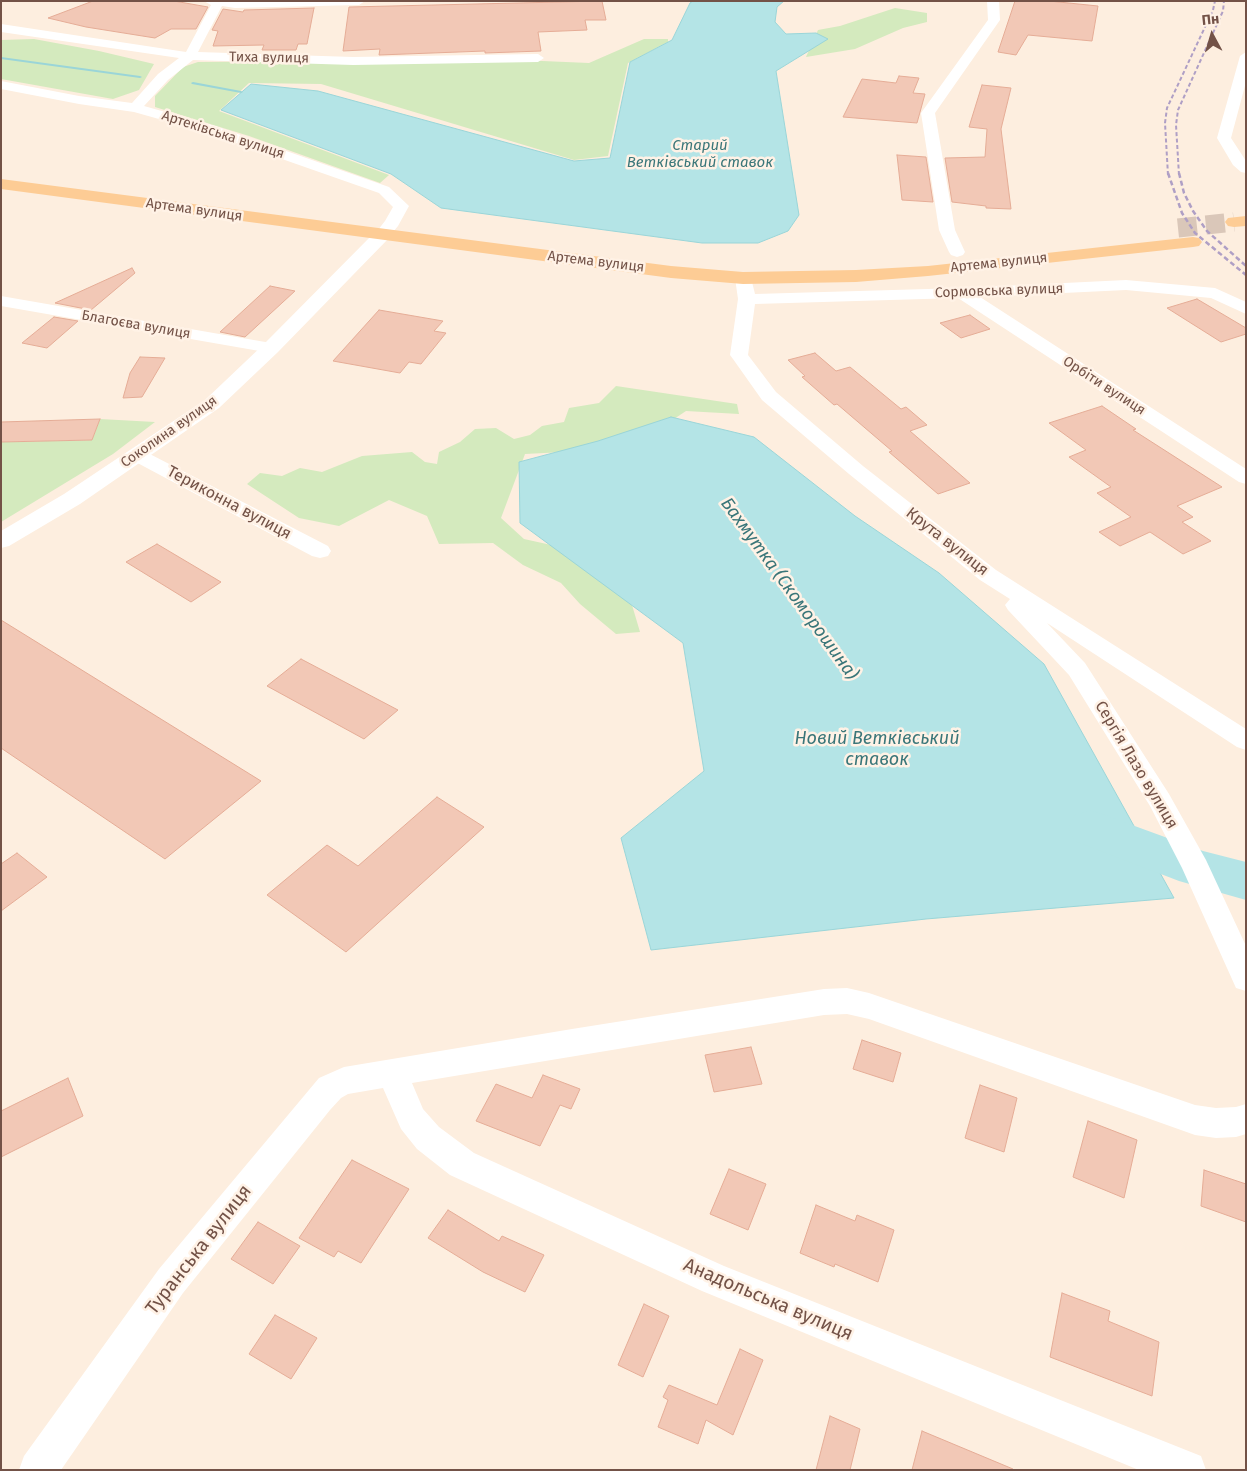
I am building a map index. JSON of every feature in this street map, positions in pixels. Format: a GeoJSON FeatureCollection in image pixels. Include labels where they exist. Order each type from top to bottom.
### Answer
{"type":"FeatureCollection","features":[{"type":"Feature","properties":{"kind":"main road","name":"Артема вулиця"},"geometry":{"type":"LineString","coordinates":[[4,184],[387,229],[745,264],[850,262],[1178,228]]}},
{"type":"Feature","properties":{"kind":"main road","name":"Артема вулиця"},"geometry":{"type":"LineString","coordinates":[[387,229],[671,272],[743,278],[856,276],[928,271],[1193,242]]}},
{"type":"Feature","properties":{"kind":"street"},"geometry":{"type":"LineString","coordinates":[[134,108],[163,77],[190,56],[216,2],[358,1]]}},
{"type":"Feature","properties":{"kind":"street"},"geometry":{"type":"LineString","coordinates":[[957,252],[947,230],[928,114],[994,20],[995,6],[993,1]]}},
{"type":"Feature","properties":{"kind":"street","name":"Тиха вулиця"},"geometry":{"type":"LineString","coordinates":[[1,28],[190,56],[353,61],[538,58]]}},
{"type":"Feature","properties":{"kind":"street"},"geometry":{"type":"LineString","coordinates":[[1246,56],[1224,138],[1238,162],[1246,168]]}},
{"type":"Feature","properties":{"kind":"street","name":"Артеківська вулиця"},"geometry":{"type":"LineString","coordinates":[[1,85],[134,108],[210,129],[384,190],[401,206],[387,229]]}},
{"type":"Feature","properties":{"kind":"street","name":"Соколина вулиця"},"geometry":{"type":"LineString","coordinates":[[1,541],[72,499],[212,404],[271,348],[387,229]]}},
{"type":"Feature","properties":{"kind":"street","name":"Крута вулиця"},"geometry":{"type":"LineString","coordinates":[[743,278],[747,299],[739,355],[769,396],[856,470],[988,575],[1246,741]]}},
{"type":"Feature","properties":{"kind":"street","name":"Сормовська вулиця"},"geometry":{"type":"LineString","coordinates":[[747,299],[1126,286],[1215,293],[1246,309]]}},
{"type":"Feature","properties":{"kind":"street","name":"Орбіти вулиця"},"geometry":{"type":"LineString","coordinates":[[962,293],[1246,478]]}},
{"type":"Feature","properties":{"kind":"street","name":"Благоєва вулиця"},"geometry":{"type":"LineString","coordinates":[[1,301],[271,348]]}},
{"type":"Feature","properties":{"kind":"street","name":"Териконна вулиця"},"geometry":{"type":"LineString","coordinates":[[137,455],[320,551]]}},
{"type":"Feature","properties":{"kind":"street","name":"Сергія Лазо вулиця"},"geometry":{"type":"LineString","coordinates":[[988,575],[1077,669],[1160,801],[1196,868],[1246,979]]}},
{"type":"Feature","properties":{"kind":"street","name":"Туранська вулиця"},"geometry":{"type":"LineString","coordinates":[[38,1470],[171,1281],[319,1100],[330,1088],[344,1081],[824,1002],[847,1001],[869,1006],[1195,1120],[1216,1123],[1236,1122],[1246,1119]]}},
{"type":"Feature","properties":{"kind":"street","name":"Анадольська вулиця"},"geometry":{"type":"LineString","coordinates":[[392,1074],[412,1119],[428,1138],[462,1164],[714,1279],[1187,1470]]}},
{"type":"Feature","properties":{"kind":"green space"},"geometry":{"type":"Polygon","coordinates":[[[895,8],[927,13],[927,22],[903,28],[855,49],[806,57],[818,30],[840,26],[895,8]]]}},
{"type":"Feature","properties":{"kind":"green space"},"geometry":{"type":"Polygon","coordinates":[[[34,39],[99,51],[154,64],[139,90],[113,99],[1,79],[1,40],[34,39]]]}},
{"type":"Feature","properties":{"kind":"green space"},"geometry":{"type":"Polygon","coordinates":[[[644,39],[668,39],[668,42],[628,63],[608,156],[574,160],[321,84],[249,83],[219,111],[389,175],[380,183],[249,136],[155,107],[155,96],[183,67],[198,62],[519,60],[589,63],[644,39]]]}},
{"type":"Feature","properties":{"kind":"green space"},"geometry":{"type":"Polygon","coordinates":[[[616,386],[737,404],[739,414],[686,411],[659,429],[584,451],[525,454],[501,518],[524,539],[574,550],[612,576],[632,605],[640,632],[616,634],[580,604],[561,583],[523,565],[493,543],[439,544],[427,516],[389,500],[339,526],[299,518],[247,484],[260,473],[282,476],[300,468],[322,472],[362,456],[412,452],[425,462],[437,464],[439,452],[460,442],[475,429],[496,428],[514,439],[530,435],[542,426],[564,422],[569,408],[599,403],[616,386]]]}},
{"type":"Feature","properties":{"kind":"green space"},"geometry":{"type":"Polygon","coordinates":[[[100,419],[155,422],[113,454],[1,522],[1,442],[92,440],[100,419]]]}},
{"type":"Feature","properties":{"kind":"water","name":"Старий Ветківський ставок"},"geometry":{"type":"Polygon","coordinates":[[[693,1],[784,1],[777,7],[775,22],[786,34],[816,33],[828,39],[776,71],[799,215],[788,231],[758,243],[702,243],[441,208],[391,174],[221,110],[251,84],[318,91],[574,161],[610,158],[630,62],[672,40],[690,3],[693,1]]]}},
{"type":"Feature","properties":{"kind":"water","name":"Новий Ветківський ставок"},"geometry":{"type":"Polygon","coordinates":[[[671,417],[754,437],[855,516],[939,573],[1044,664],[1174,898],[926,919],[651,950],[621,838],[704,771],[683,643],[520,523],[519,462],[598,441],[671,417]]]}},
{"type":"Feature","properties":{"kind":"building"},"geometry":{"type":"Polygon","coordinates":[[[93,1],[174,1],[208,7],[196,29],[171,29],[155,38],[86,27],[48,18],[93,1]]]}},
{"type":"Feature","properties":{"kind":"building"},"geometry":{"type":"Polygon","coordinates":[[[602,1],[606,20],[585,20],[587,30],[538,32],[541,51],[379,55],[380,49],[343,51],[349,7],[602,1]]]}},
{"type":"Feature","properties":{"kind":"building"},"geometry":{"type":"Polygon","coordinates":[[[1015,1],[1049,1],[1098,6],[1092,41],[1028,35],[1016,55],[998,52],[1015,1]]]}},
{"type":"Feature","properties":{"kind":"building"},"geometry":{"type":"Polygon","coordinates":[[[314,8],[307,44],[298,44],[296,50],[262,50],[264,45],[213,46],[218,31],[212,30],[223,9],[243,12],[244,10],[314,8]]]}},
{"type":"Feature","properties":{"kind":"building"},"geometry":{"type":"Polygon","coordinates":[[[899,76],[919,78],[913,93],[925,94],[917,123],[843,117],[862,79],[896,83],[899,76]]]}},
{"type":"Feature","properties":{"kind":"building"},"geometry":{"type":"Polygon","coordinates":[[[982,85],[1011,88],[1001,129],[1011,209],[986,208],[986,206],[952,202],[945,158],[985,157],[987,129],[969,127],[982,85]]]}},
{"type":"Feature","properties":{"kind":"building"},"geometry":{"type":"Polygon","coordinates":[[[897,155],[926,157],[933,202],[902,200],[897,155]]]}},
{"type":"Feature","properties":{"kind":"building"},"geometry":{"type":"Polygon","coordinates":[[[132,268],[135,273],[91,310],[55,303],[132,268]]]}},
{"type":"Feature","properties":{"kind":"building"},"geometry":{"type":"Polygon","coordinates":[[[270,286],[295,291],[245,337],[220,332],[270,286]]]}},
{"type":"Feature","properties":{"kind":"building"},"geometry":{"type":"Polygon","coordinates":[[[1197,299],[1246,328],[1246,334],[1221,342],[1167,308],[1197,299]]]}},
{"type":"Feature","properties":{"kind":"building"},"geometry":{"type":"Polygon","coordinates":[[[379,310],[443,321],[434,331],[446,333],[421,364],[409,362],[400,373],[333,361],[379,310]]]}},
{"type":"Feature","properties":{"kind":"building"},"geometry":{"type":"Polygon","coordinates":[[[970,315],[990,329],[961,338],[940,323],[970,315]]]}},
{"type":"Feature","properties":{"kind":"building"},"geometry":{"type":"Polygon","coordinates":[[[54,317],[78,321],[47,348],[22,343],[54,317]]]}},
{"type":"Feature","properties":{"kind":"building"},"geometry":{"type":"Polygon","coordinates":[[[815,353],[836,371],[850,367],[901,409],[906,407],[927,425],[910,431],[970,483],[938,494],[889,452],[892,451],[802,377],[805,376],[788,360],[815,353]]]}},
{"type":"Feature","properties":{"kind":"building"},"geometry":{"type":"Polygon","coordinates":[[[140,357],[165,358],[142,397],[123,398],[130,373],[140,357]]]}},
{"type":"Feature","properties":{"kind":"building"},"geometry":{"type":"Polygon","coordinates":[[[1102,406],[1136,429],[1133,430],[1222,487],[1177,506],[1193,517],[1182,522],[1211,541],[1183,554],[1150,532],[1120,546],[1099,532],[1131,517],[1097,493],[1111,487],[1069,457],[1086,450],[1049,423],[1102,406]]]}},
{"type":"Feature","properties":{"kind":"building"},"geometry":{"type":"Polygon","coordinates":[[[100,419],[92,440],[1,442],[1,422],[100,419]]]}},
{"type":"Feature","properties":{"kind":"building"},"geometry":{"type":"Polygon","coordinates":[[[157,544],[221,582],[191,602],[126,562],[157,544]]]}},
{"type":"Feature","properties":{"kind":"building"},"geometry":{"type":"Polygon","coordinates":[[[1,620],[261,781],[165,859],[1,748],[1,620]]]}},
{"type":"Feature","properties":{"kind":"building"},"geometry":{"type":"Polygon","coordinates":[[[301,659],[398,710],[364,739],[267,686],[301,659]]]}},
{"type":"Feature","properties":{"kind":"building"},"geometry":{"type":"Polygon","coordinates":[[[437,797],[484,827],[346,952],[267,895],[327,845],[358,866],[437,797]]]}},
{"type":"Feature","properties":{"kind":"building"},"geometry":{"type":"Polygon","coordinates":[[[17,853],[47,877],[1,911],[1,864],[17,853]]]}},
{"type":"Feature","properties":{"kind":"building"},"geometry":{"type":"Polygon","coordinates":[[[862,1040],[901,1053],[893,1082],[853,1069],[862,1040]]]}},
{"type":"Feature","properties":{"kind":"building"},"geometry":{"type":"Polygon","coordinates":[[[751,1047],[762,1084],[714,1092],[705,1055],[751,1047]]]}},
{"type":"Feature","properties":{"kind":"building"},"geometry":{"type":"Polygon","coordinates":[[[543,1075],[580,1089],[571,1109],[560,1105],[540,1146],[476,1121],[496,1084],[532,1098],[543,1075]]]}},
{"type":"Feature","properties":{"kind":"building"},"geometry":{"type":"Polygon","coordinates":[[[68,1078],[83,1116],[1,1157],[1,1111],[68,1078]]]}},
{"type":"Feature","properties":{"kind":"building"},"geometry":{"type":"Polygon","coordinates":[[[980,1085],[1017,1098],[1004,1152],[965,1138],[980,1085]]]}},
{"type":"Feature","properties":{"kind":"building"},"geometry":{"type":"Polygon","coordinates":[[[1088,1121],[1137,1140],[1124,1198],[1073,1177],[1088,1121]]]}},
{"type":"Feature","properties":{"kind":"building"},"geometry":{"type":"Polygon","coordinates":[[[352,1160],[409,1189],[361,1263],[338,1251],[334,1257],[299,1238],[352,1160]]]}},
{"type":"Feature","properties":{"kind":"building"},"geometry":{"type":"Polygon","coordinates":[[[729,1169],[766,1184],[748,1230],[710,1214],[729,1169]]]}},
{"type":"Feature","properties":{"kind":"building"},"geometry":{"type":"Polygon","coordinates":[[[1204,1170],[1246,1184],[1246,1222],[1201,1206],[1204,1170]]]}},
{"type":"Feature","properties":{"kind":"building"},"geometry":{"type":"Polygon","coordinates":[[[816,1205],[855,1221],[857,1215],[894,1230],[878,1282],[835,1264],[834,1267],[800,1253],[816,1205]]]}},
{"type":"Feature","properties":{"kind":"building"},"geometry":{"type":"Polygon","coordinates":[[[448,1210],[499,1241],[502,1236],[544,1255],[525,1292],[483,1272],[428,1238],[448,1210]]]}},
{"type":"Feature","properties":{"kind":"building"},"geometry":{"type":"Polygon","coordinates":[[[258,1222],[300,1246],[273,1284],[231,1259],[258,1222]]]}},
{"type":"Feature","properties":{"kind":"building"},"geometry":{"type":"Polygon","coordinates":[[[1062,1293],[1110,1311],[1108,1321],[1159,1342],[1152,1396],[1050,1357],[1062,1293]]]}},
{"type":"Feature","properties":{"kind":"building"},"geometry":{"type":"Polygon","coordinates":[[[644,1304],[669,1316],[643,1377],[618,1365],[644,1304]]]}},
{"type":"Feature","properties":{"kind":"building"},"geometry":{"type":"Polygon","coordinates":[[[275,1315],[317,1338],[291,1379],[249,1354],[275,1315]]]}},
{"type":"Feature","properties":{"kind":"building"},"geometry":{"type":"Polygon","coordinates":[[[740,1349],[763,1360],[733,1435],[706,1420],[698,1444],[658,1427],[668,1400],[663,1397],[669,1385],[717,1405],[740,1349]]]}},
{"type":"Feature","properties":{"kind":"building"},"geometry":{"type":"Polygon","coordinates":[[[830,1416],[860,1429],[850,1470],[816,1470],[830,1416]]]}},
{"type":"Feature","properties":{"kind":"building"},"geometry":{"type":"Polygon","coordinates":[[[922,1431],[1013,1469],[912,1470],[922,1431]]]}},
{"type":"Feature","properties":{"kind":"waterway"},"geometry":{"type":"LineString","coordinates":[[1,58],[140,77]]}},
{"type":"Feature","properties":{"kind":"waterway"},"geometry":{"type":"LineString","coordinates":[[193,83],[241,92]]}},
{"type":"Feature","properties":{"kind":"waterway","name":"Бахмутка (Скоморошина)"},"geometry":{"type":"LineString","coordinates":[[1091,828],[1196,868],[1246,881]]}},
{"type":"Feature","properties":{"kind":"tunnel"},"geometry":{"type":"LineString","coordinates":[[1178,228],[1234,222]]}},
{"type":"Feature","properties":{"kind":"railway"},"geometry":{"type":"LineString","coordinates":[[1168,175],[1165,123],[1167,108],[1213,10],[1215,1]]}},
{"type":"Feature","properties":{"kind":"railway"},"geometry":{"type":"LineString","coordinates":[[1179,175],[1176,125],[1178,110],[1223,11],[1224,1]]}},
{"type":"Feature","properties":{"kind":"railway"},"geometry":{"type":"LineString","coordinates":[[1168,173],[1182,213],[1195,233],[1246,275]]}},
{"type":"Feature","properties":{"kind":"railway"},"geometry":{"type":"LineString","coordinates":[[1179,173],[1184,193],[1193,211],[1207,231],[1246,266]]}}]}
